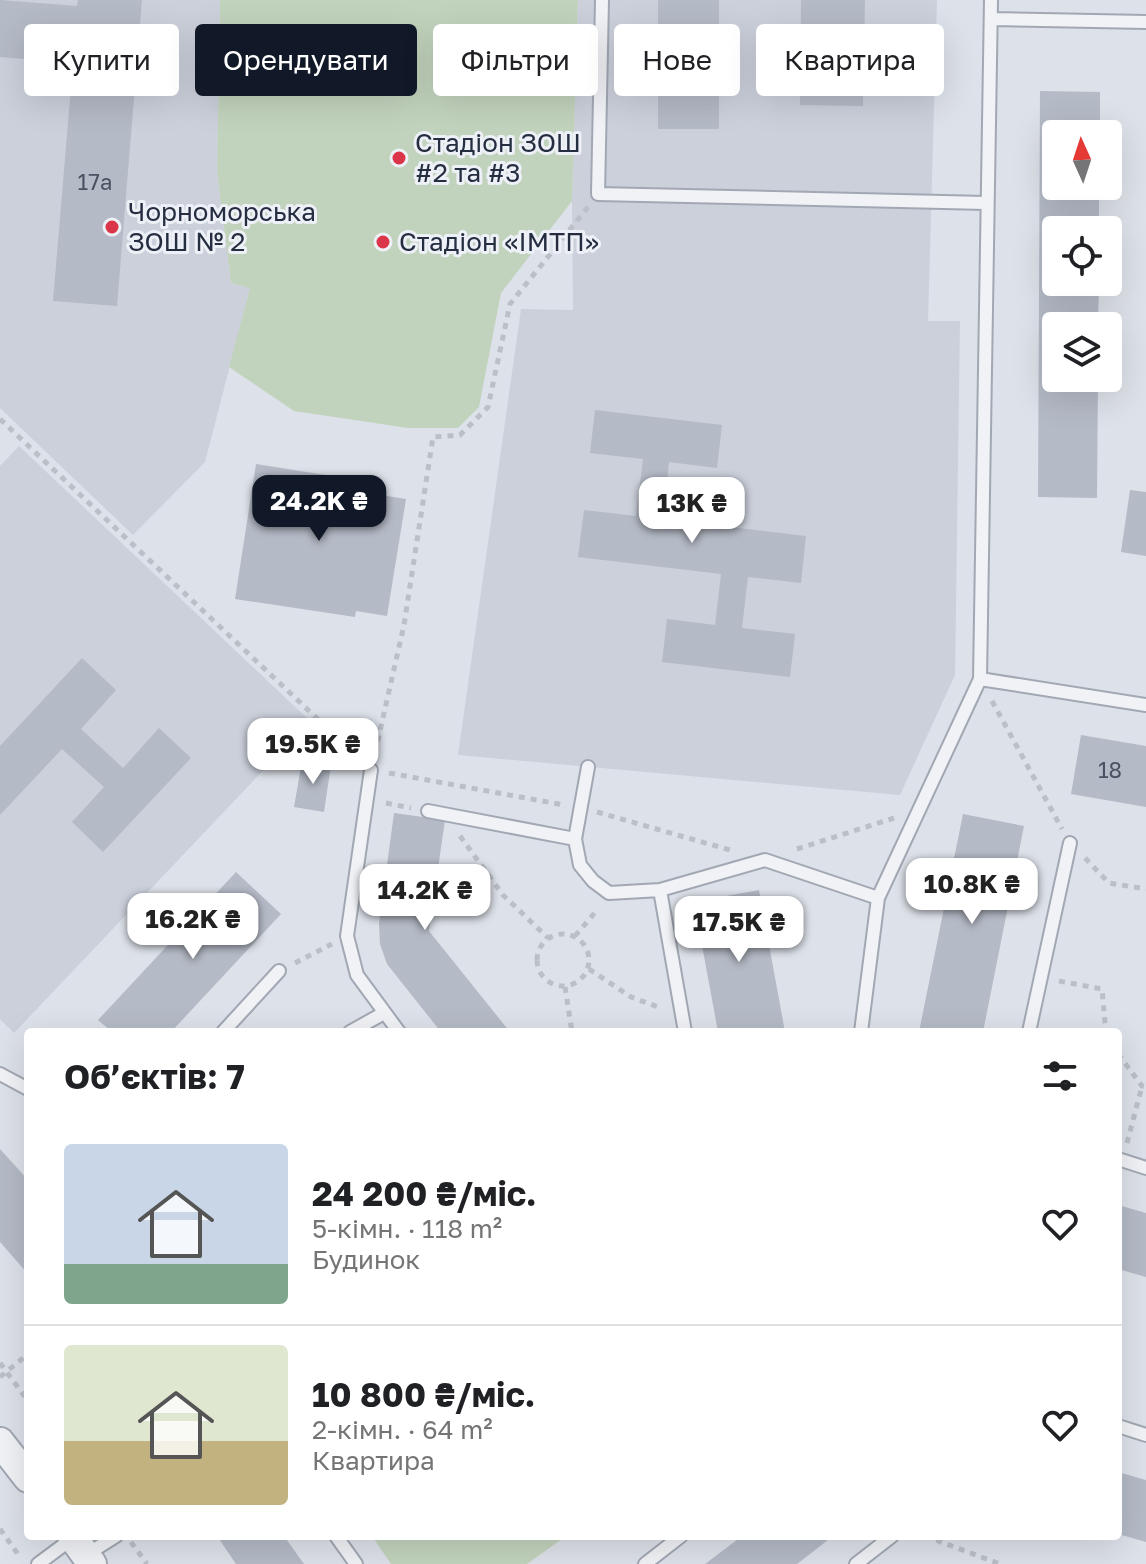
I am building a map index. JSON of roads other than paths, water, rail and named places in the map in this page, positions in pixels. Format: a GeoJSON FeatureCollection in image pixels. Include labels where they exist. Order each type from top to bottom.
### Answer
{"type":"FeatureCollection","features":[{"type":"Feature","properties":{"kind":"street"},"geometry":{"type":"LineString","coordinates":[[0,1442],[24,1473]]}},
{"type":"Feature","properties":{"kind":"lane"},"geometry":{"type":"LineString","coordinates":[[602,0],[598,194],[986,203]]}},
{"type":"Feature","properties":{"kind":"lane"},"geometry":{"type":"LineString","coordinates":[[862,1028],[878,898],[980,679],[991,0]]}},
{"type":"Feature","properties":{"kind":"lane"},"geometry":{"type":"LineString","coordinates":[[991,19],[1146,22]]}},
{"type":"Feature","properties":{"kind":"lane"},"geometry":{"type":"LineString","coordinates":[[980,679],[1146,705]]}},
{"type":"Feature","properties":{"kind":"lane"},"geometry":{"type":"LineString","coordinates":[[588,767],[575,839],[580,865],[593,881],[609,893],[660,890],[765,860],[878,898]]}},
{"type":"Feature","properties":{"kind":"lane"},"geometry":{"type":"LineString","coordinates":[[371,770],[347,936],[357,975],[396,1028]]}},
{"type":"Feature","properties":{"kind":"lane"},"geometry":{"type":"LineString","coordinates":[[428,811],[575,839]]}},
{"type":"Feature","properties":{"kind":"lane"},"geometry":{"type":"LineString","coordinates":[[1030,1028],[1070,843]]}},
{"type":"Feature","properties":{"kind":"lane"},"geometry":{"type":"LineString","coordinates":[[660,890],[684,1028]]}},
{"type":"Feature","properties":{"kind":"lane"},"geometry":{"type":"LineString","coordinates":[[227,1028],[279,971]]}},
{"type":"Feature","properties":{"kind":"lane"},"geometry":{"type":"LineString","coordinates":[[357,1028],[384,1013]]}},
{"type":"Feature","properties":{"kind":"lane"},"geometry":{"type":"LineString","coordinates":[[0,1074],[24,1087]]}},
{"type":"Feature","properties":{"kind":"lane"},"geometry":{"type":"LineString","coordinates":[[1122,1161],[1146,1168]]}},
{"type":"Feature","properties":{"kind":"lane"},"geometry":{"type":"LineString","coordinates":[[1122,1427],[1146,1435]]}},
{"type":"Feature","properties":{"kind":"lane"},"geometry":{"type":"LineString","coordinates":[[38,1564],[104,1540]]}},
{"type":"Feature","properties":{"kind":"lane"},"geometry":{"type":"LineString","coordinates":[[339,1540],[356,1564]]}},
{"type":"Feature","properties":{"kind":"lane"},"geometry":{"type":"LineString","coordinates":[[645,1564],[676,1540]]}},
{"type":"Feature","properties":{"kind":"lane"},"geometry":{"type":"LineString","coordinates":[[856,1564],[887,1540]]}},
{"type":"Feature","properties":{"kind":"place","name":"Стадіон ЗОШ #2 та #3"},"geometry":{"type":"Point","coordinates":[399,158]}},
{"type":"Feature","properties":{"kind":"place","name":"Чорноморська ЗОШ № 2"},"geometry":{"type":"Point","coordinates":[112,227]}},
{"type":"Feature","properties":{"kind":"place","name":"Стадіон «ІМТП»"},"geometry":{"type":"Point","coordinates":[383,242]}}]}
